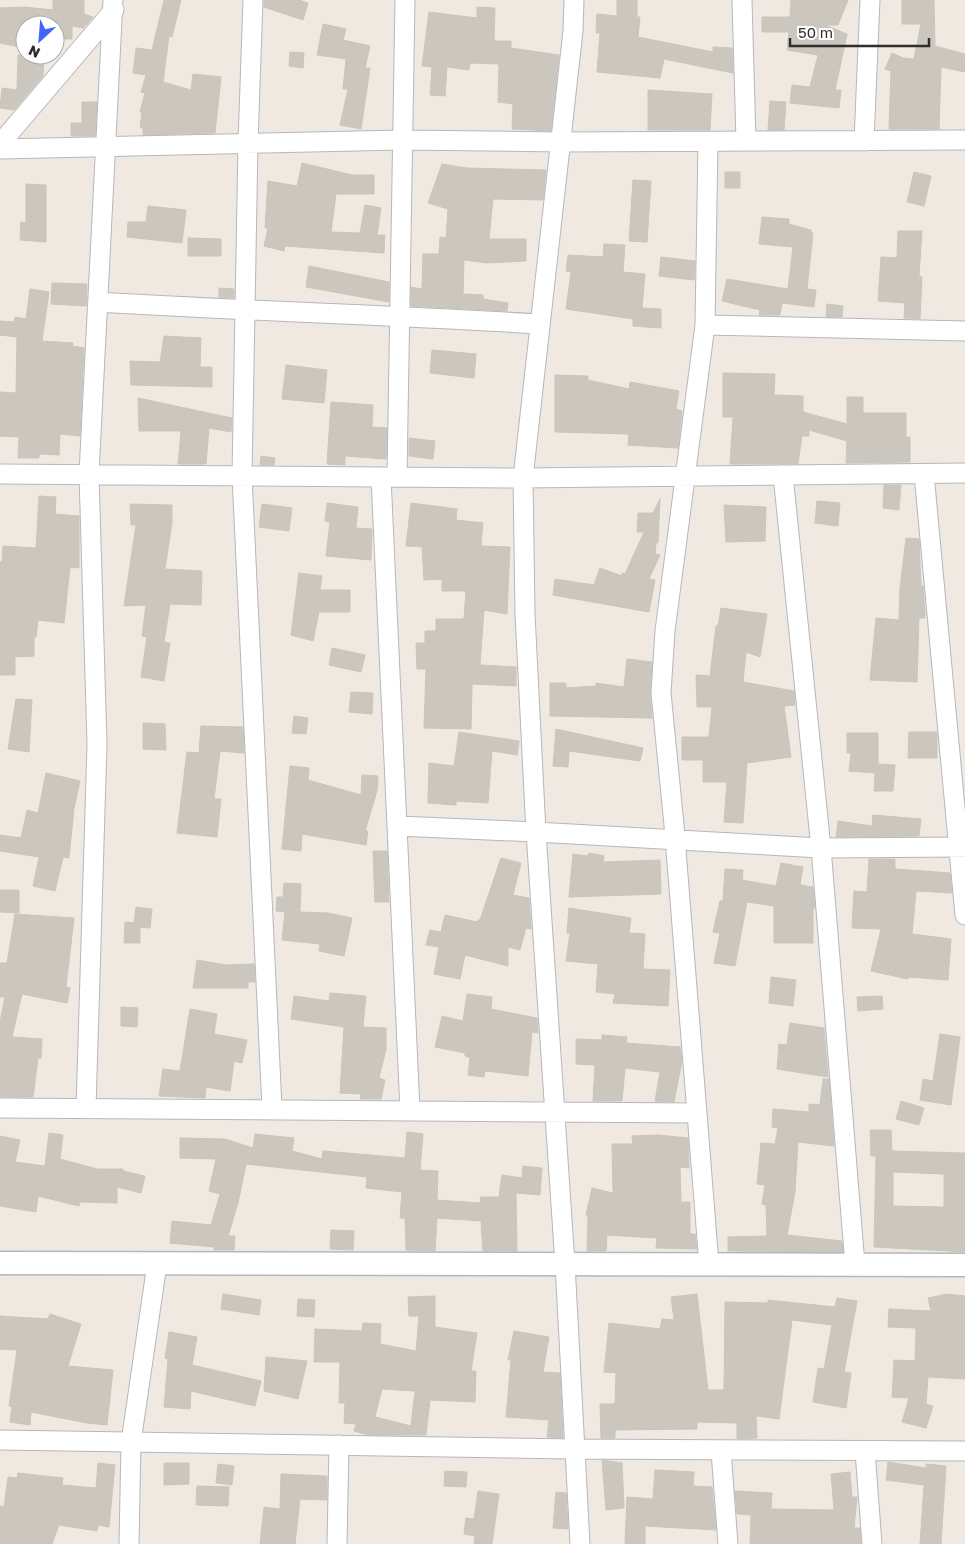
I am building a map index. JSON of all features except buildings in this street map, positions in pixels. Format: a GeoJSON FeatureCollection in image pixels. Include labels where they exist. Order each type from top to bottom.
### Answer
{"type":"FeatureCollection","features":[{"type":"Feature","properties":{"kind":"street"},"geometry":{"type":"LineString","coordinates":[[253,0],[248,143],[242,476],[272,1108]]}},
{"type":"Feature","properties":{"kind":"street"},"geometry":{"type":"LineString","coordinates":[[405,0],[398,315],[389,477],[397,826],[410,1110]]}},
{"type":"Feature","properties":{"kind":"street"},"geometry":{"type":"LineString","coordinates":[[574,0],[573,31],[523,478],[525,614],[536,832],[565,1264],[580,1544]]}},
{"type":"Feature","properties":{"kind":"street"},"geometry":{"type":"LineString","coordinates":[[742,0],[746,142]]}},
{"type":"Feature","properties":{"kind":"street"},"geometry":{"type":"LineString","coordinates":[[864,141],[870,0]]}},
{"type":"Feature","properties":{"kind":"street"},"geometry":{"type":"LineString","coordinates":[[0,144],[117,4]]}},
{"type":"Feature","properties":{"kind":"street"},"geometry":{"type":"LineString","coordinates":[[86,1108],[97,744],[89,474],[106,147],[117,4]]}},
{"type":"Feature","properties":{"kind":"street"},"geometry":{"type":"LineString","coordinates":[[0,149],[402,140],[746,142],[965,140]]}},
{"type":"Feature","properties":{"kind":"street"},"geometry":{"type":"LineString","coordinates":[[708,142],[705,324],[683,476],[665,631],[661,693],[676,840],[709,1264]]}},
{"type":"Feature","properties":{"kind":"street"},"geometry":{"type":"LineString","coordinates":[[98,302],[245,311],[398,315],[540,324]]}},
{"type":"Feature","properties":{"kind":"street"},"geometry":{"type":"LineString","coordinates":[[705,324],[965,331]]}},
{"type":"Feature","properties":{"kind":"street"},"geometry":{"type":"LineString","coordinates":[[0,474],[523,478],[965,473]]}},
{"type":"Feature","properties":{"kind":"street"},"geometry":{"type":"LineString","coordinates":[[924,474],[962,847],[965,915]]}},
{"type":"Feature","properties":{"kind":"street"},"geometry":{"type":"LineString","coordinates":[[783,475],[821,848],[855,1265]]}},
{"type":"Feature","properties":{"kind":"street"},"geometry":{"type":"LineString","coordinates":[[397,826],[821,848],[962,847]]}},
{"type":"Feature","properties":{"kind":"street"},"geometry":{"type":"LineString","coordinates":[[0,1108],[272,1108],[697,1113]]}},
{"type":"Feature","properties":{"kind":"street"},"geometry":{"type":"LineString","coordinates":[[0,1263],[965,1265]]}},
{"type":"Feature","properties":{"kind":"street"},"geometry":{"type":"LineString","coordinates":[[129,1544],[131,1442],[157,1264]]}},
{"type":"Feature","properties":{"kind":"street"},"geometry":{"type":"LineString","coordinates":[[0,1440],[721,1451],[965,1451]]}},
{"type":"Feature","properties":{"kind":"street"},"geometry":{"type":"LineString","coordinates":[[337,1544],[339,1445]]}},
{"type":"Feature","properties":{"kind":"street"},"geometry":{"type":"LineString","coordinates":[[721,1451],[728,1544]]}},
{"type":"Feature","properties":{"kind":"street"},"geometry":{"type":"LineString","coordinates":[[865,1451],[872,1544]]}}]}
